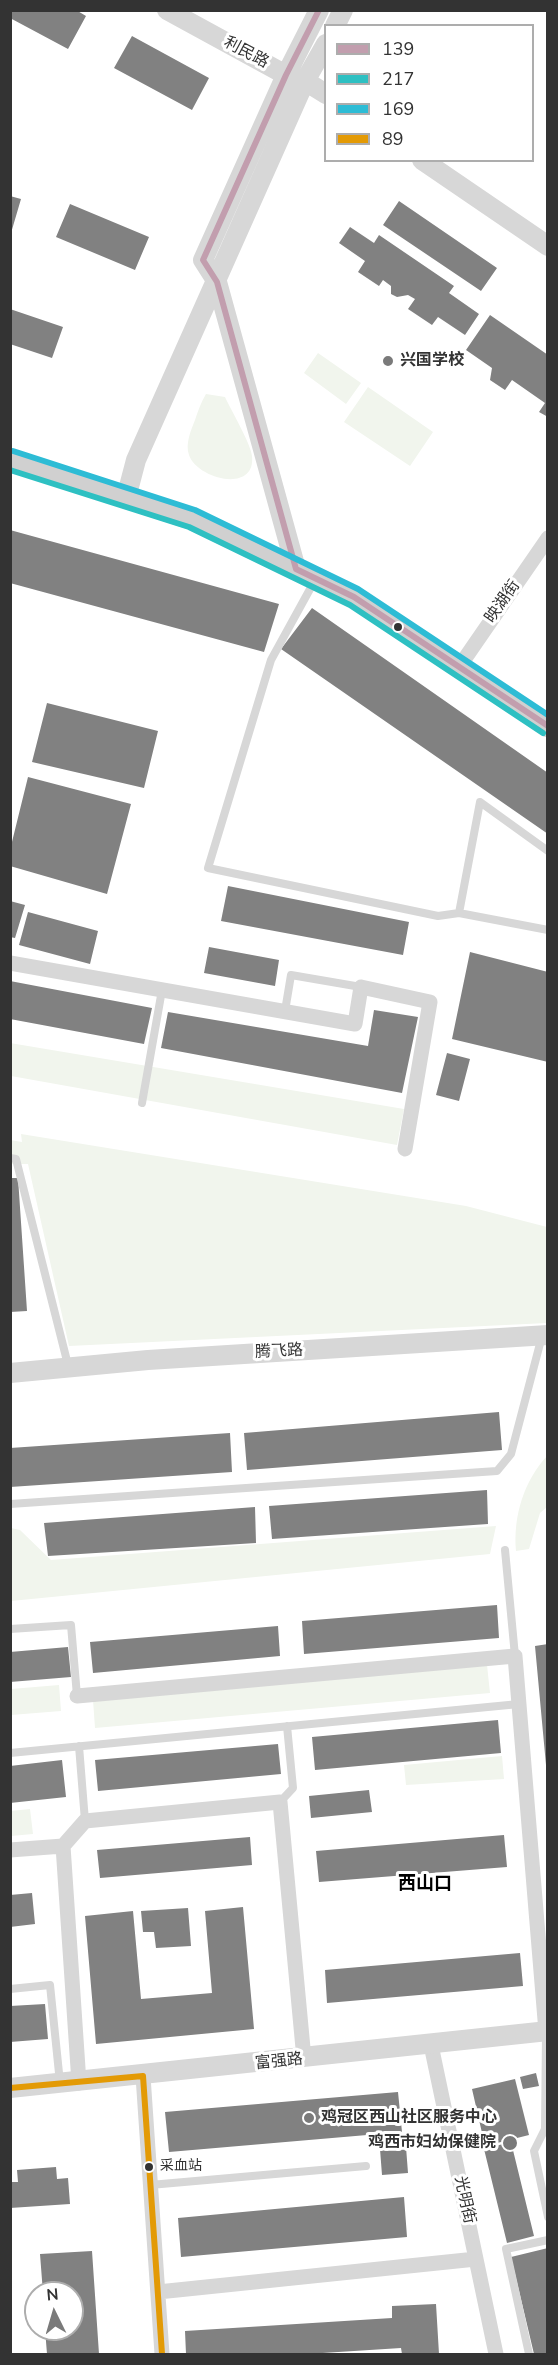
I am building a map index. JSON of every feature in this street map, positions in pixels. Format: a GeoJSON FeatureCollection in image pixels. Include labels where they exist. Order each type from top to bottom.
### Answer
{"type":"FeatureCollection","features":[{"type":"Feature","properties":{"kind":"main road"},"geometry":{"type":"LineString","coordinates":[[10,460],[192,519],[354,597],[548,726]]}},
{"type":"Feature","properties":{"kind":"street","name":"利民路"},"geometry":{"type":"LineString","coordinates":[[167,10],[286,75],[305,81],[324,93]]}},
{"type":"Feature","properties":{"kind":"street"},"geometry":{"type":"LineString","coordinates":[[306,574],[217,282],[203,260],[286,75],[319,10]]}},
{"type":"Feature","properties":{"kind":"street"},"geometry":{"type":"LineString","coordinates":[[336,24],[343,10]]}},
{"type":"Feature","properties":{"kind":"street"},"geometry":{"type":"LineString","coordinates":[[126,498],[136,460],[305,81],[324,48]]}},
{"type":"Feature","properties":{"kind":"street"},"geometry":{"type":"LineString","coordinates":[[425,162],[548,246]]}},
{"type":"Feature","properties":{"kind":"street","name":"映湖街"},"geometry":{"type":"LineString","coordinates":[[459,667],[548,537]]}},
{"type":"Feature","properties":{"kind":"street"},"geometry":{"type":"LineString","coordinates":[[10,963],[355,1024],[362,987],[430,1002],[405,1149]]}},
{"type":"Feature","properties":{"kind":"street","name":"腾飞路"},"geometry":{"type":"LineString","coordinates":[[10,1373],[68,1365],[545,1335]]}},
{"type":"Feature","properties":{"kind":"street"},"geometry":{"type":"LineString","coordinates":[[77,1696],[515,1656],[547,2031]]}},
{"type":"Feature","properties":{"kind":"street"},"geometry":{"type":"LineString","coordinates":[[69,2083],[63,1846],[85,1821],[280,1802],[304,2059]]}},
{"type":"Feature","properties":{"kind":"street"},"geometry":{"type":"LineString","coordinates":[[10,1850],[63,1846]]}},
{"type":"Feature","properties":{"kind":"street","name":"富强路"},"geometry":{"type":"LineString","coordinates":[[10,2088],[304,2059],[547,2031]]}},
{"type":"Feature","properties":{"kind":"street","name":"光明街"},"geometry":{"type":"LineString","coordinates":[[431,2045],[496,2355]]}},
{"type":"Feature","properties":{"kind":"street"},"geometry":{"type":"LineString","coordinates":[[142,2076],[162,2355]]}},
{"type":"Feature","properties":{"kind":"street"},"geometry":{"type":"LineString","coordinates":[[158,2292],[476,2259]]}},
{"type":"Feature","properties":{"kind":"lane"},"geometry":{"type":"LineString","coordinates":[[306,574],[271,660],[208,868],[438,916],[459,913],[548,930]]}},
{"type":"Feature","properties":{"kind":"lane"},"geometry":{"type":"LineString","coordinates":[[459,913],[480,802],[548,851]]}},
{"type":"Feature","properties":{"kind":"lane"},"geometry":{"type":"LineString","coordinates":[[285,1011],[291,975],[362,987]]}},
{"type":"Feature","properties":{"kind":"lane"},"geometry":{"type":"LineString","coordinates":[[142,1103],[162,990]]}},
{"type":"Feature","properties":{"kind":"lane"},"geometry":{"type":"LineString","coordinates":[[10,1158],[16,1159],[68,1365]]}},
{"type":"Feature","properties":{"kind":"lane"},"geometry":{"type":"LineString","coordinates":[[10,1504],[497,1471],[511,1454],[545,1335]]}},
{"type":"Feature","properties":{"kind":"lane"},"geometry":{"type":"LineString","coordinates":[[505,1550],[515,1656]]}},
{"type":"Feature","properties":{"kind":"lane"},"geometry":{"type":"LineString","coordinates":[[10,1629],[71,1625],[77,1696]]}},
{"type":"Feature","properties":{"kind":"lane"},"geometry":{"type":"LineString","coordinates":[[10,1753],[519,1704]]}},
{"type":"Feature","properties":{"kind":"lane"},"geometry":{"type":"LineString","coordinates":[[280,1802],[293,1788],[287,1726]]}},
{"type":"Feature","properties":{"kind":"lane"},"geometry":{"type":"LineString","coordinates":[[79,1746],[85,1821]]}},
{"type":"Feature","properties":{"kind":"lane"},"geometry":{"type":"LineString","coordinates":[[10,1989],[50,1985],[69,2083]]}},
{"type":"Feature","properties":{"kind":"lane"},"geometry":{"type":"LineString","coordinates":[[547,2031],[544,2129],[534,2151],[548,2217]]}},
{"type":"Feature","properties":{"kind":"lane"},"geometry":{"type":"LineString","coordinates":[[150,2186],[366,2166]]}},
{"type":"Feature","properties":{"kind":"lane"},"geometry":{"type":"LineString","coordinates":[[529,2355],[506,2249],[548,2240]]}},
{"type":"Feature","properties":{"kind":"shaded area"},"geometry":{"type":"Polygon","coordinates":[[[318,353],[361,383],[346,404],[304,373],[318,353]]]}},
{"type":"Feature","properties":{"kind":"shaded area"},"geometry":{"type":"Polygon","coordinates":[[[368,387],[433,432],[410,466],[344,422],[368,387]]]}},
{"type":"Feature","properties":{"kind":"shaded area"},"geometry":{"type":"Polygon","coordinates":[[[206,394],[225,397],[251,451],[251,468],[245,475],[236,479],[225,479],[203,471],[189,455],[189,437],[206,394]]]}},
{"type":"Feature","properties":{"kind":"shaded area"},"geometry":{"type":"Polygon","coordinates":[[[10,1043],[404,1109],[397,1145],[11,1076],[10,1043]]]}},
{"type":"Feature","properties":{"kind":"shaded area"},"geometry":{"type":"Polygon","coordinates":[[[21,1134],[466,1206],[547,1227],[547,1323],[69,1346],[28,1164],[11,1164],[10,1140],[22,1142],[21,1134]]]}},
{"type":"Feature","properties":{"kind":"shaded area"},"geometry":{"type":"Polygon","coordinates":[[[547,1456],[547,1507],[540,1513],[529,1549],[516,1551],[518,1512],[532,1476],[547,1456]]]}},
{"type":"Feature","properties":{"kind":"shaded area"},"geometry":{"type":"Polygon","coordinates":[[[496,1526],[490,1554],[11,1601],[11,1528],[20,1530],[51,1560],[496,1526]]]}},
{"type":"Feature","properties":{"kind":"shaded area"},"geometry":{"type":"Polygon","coordinates":[[[487,1665],[490,1693],[95,1728],[93,1700],[487,1665]]]}},
{"type":"Feature","properties":{"kind":"shaded area"},"geometry":{"type":"Polygon","coordinates":[[[59,1685],[61,1711],[11,1715],[11,1689],[59,1685]]]}},
{"type":"Feature","properties":{"kind":"shaded area"},"geometry":{"type":"Polygon","coordinates":[[[502,1756],[504,1779],[406,1785],[404,1765],[502,1756]]]}},
{"type":"Feature","properties":{"kind":"shaded area"},"geometry":{"type":"Polygon","coordinates":[[[30,1809],[33,1834],[11,1836],[11,1811],[30,1809]]]}},
{"type":"Feature","properties":{"kind":"building"},"geometry":{"type":"Polygon","coordinates":[[[10,10],[76,10],[86,16],[68,49],[10,18],[10,10]]]}},
{"type":"Feature","properties":{"kind":"building"},"geometry":{"type":"Polygon","coordinates":[[[132,36],[209,78],[192,110],[114,68],[132,36]]]}},
{"type":"Feature","properties":{"kind":"building"},"geometry":{"type":"Polygon","coordinates":[[[10,196],[21,199],[11,233],[10,233],[10,196]]]}},
{"type":"Feature","properties":{"kind":"building"},"geometry":{"type":"Polygon","coordinates":[[[399,201],[497,268],[481,291],[383,225],[399,201]]]}},
{"type":"Feature","properties":{"kind":"building"},"geometry":{"type":"Polygon","coordinates":[[[70,204],[149,237],[135,270],[56,237],[70,204]]]}},
{"type":"Feature","properties":{"kind":"building"},"geometry":{"type":"Polygon","coordinates":[[[350,227],[374,243],[379,235],[454,286],[449,293],[479,314],[465,335],[438,317],[432,325],[408,309],[415,299],[408,295],[397,297],[391,294],[391,286],[383,280],[379,286],[358,272],[365,261],[339,243],[350,227]]]}},
{"type":"Feature","properties":{"kind":"building"},"geometry":{"type":"Polygon","coordinates":[[[10,309],[63,327],[52,358],[10,344],[10,309]]]}},
{"type":"Feature","properties":{"kind":"building"},"geometry":{"type":"Polygon","coordinates":[[[490,315],[548,355],[548,417],[539,412],[545,403],[512,380],[505,390],[490,380],[492,368],[466,350],[490,315]]]}},
{"type":"Feature","properties":{"kind":"building"},"geometry":{"type":"Polygon","coordinates":[[[10,530],[279,604],[264,652],[10,583],[10,530]]]}},
{"type":"Feature","properties":{"kind":"building"},"geometry":{"type":"Polygon","coordinates":[[[312,608],[548,773],[548,834],[281,649],[312,608]]]}},
{"type":"Feature","properties":{"kind":"building"},"geometry":{"type":"Polygon","coordinates":[[[47,703],[158,731],[144,788],[32,762],[47,703]]]}},
{"type":"Feature","properties":{"kind":"building"},"geometry":{"type":"Polygon","coordinates":[[[28,777],[131,804],[107,894],[10,866],[10,850],[28,777]]]}},
{"type":"Feature","properties":{"kind":"building"},"geometry":{"type":"Polygon","coordinates":[[[228,886],[409,922],[403,955],[221,921],[228,886]]]}},
{"type":"Feature","properties":{"kind":"building"},"geometry":{"type":"Polygon","coordinates":[[[10,901],[25,905],[15,938],[10,937],[10,901]]]}},
{"type":"Feature","properties":{"kind":"building"},"geometry":{"type":"Polygon","coordinates":[[[28,912],[98,931],[90,964],[19,945],[28,912]]]}},
{"type":"Feature","properties":{"kind":"building"},"geometry":{"type":"Polygon","coordinates":[[[209,947],[279,960],[275,986],[204,973],[209,947]]]}},
{"type":"Feature","properties":{"kind":"building"},"geometry":{"type":"Polygon","coordinates":[[[470,952],[548,972],[548,1062],[452,1039],[470,952]]]}},
{"type":"Feature","properties":{"kind":"building"},"geometry":{"type":"Polygon","coordinates":[[[10,981],[152,1008],[144,1044],[10,1019],[10,981]]]}},
{"type":"Feature","properties":{"kind":"building"},"geometry":{"type":"Polygon","coordinates":[[[374,1010],[418,1017],[402,1093],[161,1048],[168,1012],[368,1046],[374,1010]]]}},
{"type":"Feature","properties":{"kind":"building"},"geometry":{"type":"Polygon","coordinates":[[[447,1053],[470,1059],[459,1101],[436,1095],[447,1053]]]}},
{"type":"Feature","properties":{"kind":"building"},"geometry":{"type":"Polygon","coordinates":[[[10,1178],[18,1178],[27,1311],[10,1312],[10,1178]]]}},
{"type":"Feature","properties":{"kind":"building"},"geometry":{"type":"Polygon","coordinates":[[[499,1412],[502,1450],[247,1470],[244,1433],[499,1412]]]}},
{"type":"Feature","properties":{"kind":"building"},"geometry":{"type":"Polygon","coordinates":[[[230,1433],[232,1472],[10,1487],[10,1448],[230,1433]]]}},
{"type":"Feature","properties":{"kind":"building"},"geometry":{"type":"Polygon","coordinates":[[[487,1490],[488,1524],[272,1539],[269,1506],[487,1490]]]}},
{"type":"Feature","properties":{"kind":"building"},"geometry":{"type":"Polygon","coordinates":[[[255,1507],[256,1543],[48,1556],[44,1523],[255,1507]]]}},
{"type":"Feature","properties":{"kind":"building"},"geometry":{"type":"Polygon","coordinates":[[[497,1605],[499,1638],[304,1654],[302,1621],[497,1605]]]}},
{"type":"Feature","properties":{"kind":"building"},"geometry":{"type":"Polygon","coordinates":[[[278,1626],[280,1656],[93,1673],[90,1642],[278,1626]]]}},
{"type":"Feature","properties":{"kind":"building"},"geometry":{"type":"Polygon","coordinates":[[[548,1644],[548,1765],[546,1765],[535,1646],[548,1644]]]}},
{"type":"Feature","properties":{"kind":"building"},"geometry":{"type":"Polygon","coordinates":[[[68,1647],[71,1677],[10,1682],[10,1652],[68,1647]]]}},
{"type":"Feature","properties":{"kind":"building"},"geometry":{"type":"Polygon","coordinates":[[[498,1720],[501,1753],[315,1770],[312,1737],[498,1720]]]}},
{"type":"Feature","properties":{"kind":"building"},"geometry":{"type":"Polygon","coordinates":[[[278,1744],[281,1774],[98,1791],[95,1760],[278,1744]]]}},
{"type":"Feature","properties":{"kind":"building"},"geometry":{"type":"Polygon","coordinates":[[[62,1760],[66,1797],[10,1803],[10,1766],[62,1760]]]}},
{"type":"Feature","properties":{"kind":"building"},"geometry":{"type":"Polygon","coordinates":[[[369,1790],[372,1812],[311,1818],[309,1796],[369,1790]]]}},
{"type":"Feature","properties":{"kind":"building"},"geometry":{"type":"Polygon","coordinates":[[[504,1835],[507,1867],[319,1882],[316,1851],[504,1835]]]}},
{"type":"Feature","properties":{"kind":"building"},"geometry":{"type":"Polygon","coordinates":[[[250,1837],[252,1865],[100,1878],[97,1850],[250,1837]]]}},
{"type":"Feature","properties":{"kind":"building"},"geometry":{"type":"Polygon","coordinates":[[[32,1893],[35,1924],[10,1927],[10,1895],[32,1893]]]}},
{"type":"Feature","properties":{"kind":"building"},"geometry":{"type":"Polygon","coordinates":[[[243,1907],[254,2029],[96,2044],[85,1916],[133,1911],[141,1999],[212,1993],[205,1911],[243,1907]]]}},
{"type":"Feature","properties":{"kind":"building"},"geometry":{"type":"Polygon","coordinates":[[[188,1908],[191,1946],[156,1948],[154,1932],[143,1932],[141,1911],[188,1908]]]}},
{"type":"Feature","properties":{"kind":"building"},"geometry":{"type":"Polygon","coordinates":[[[520,1953],[523,1986],[327,2003],[325,1970],[520,1953]]]}},
{"type":"Feature","properties":{"kind":"building"},"geometry":{"type":"Polygon","coordinates":[[[45,2004],[48,2039],[10,2042],[10,2006],[45,2004]]]}},
{"type":"Feature","properties":{"kind":"building"},"geometry":{"type":"Polygon","coordinates":[[[536,2073],[539,2086],[523,2089],[520,2077],[536,2073]]]}},
{"type":"Feature","properties":{"kind":"building"},"geometry":{"type":"Polygon","coordinates":[[[515,2079],[529,2135],[485,2146],[472,2089],[515,2079]]]}},
{"type":"Feature","properties":{"kind":"building"},"geometry":{"type":"Polygon","coordinates":[[[398,2092],[402,2132],[169,2152],[165,2112],[398,2092]]]}},
{"type":"Feature","properties":{"kind":"building"},"geometry":{"type":"Polygon","coordinates":[[[511,2142],[534,2236],[507,2243],[484,2149],[511,2142]]]}},
{"type":"Feature","properties":{"kind":"building"},"geometry":{"type":"Polygon","coordinates":[[[406,2147],[408,2173],[382,2175],[380,2149],[406,2147]]]}},
{"type":"Feature","properties":{"kind":"building"},"geometry":{"type":"Polygon","coordinates":[[[56,2167],[57,2179],[68,2178],[70,2204],[10,2208],[10,2182],[18,2182],[17,2170],[56,2167]]]}},
{"type":"Feature","properties":{"kind":"building"},"geometry":{"type":"Polygon","coordinates":[[[404,2197],[407,2237],[181,2257],[178,2218],[404,2197]]]}},
{"type":"Feature","properties":{"kind":"building"},"geometry":{"type":"Polygon","coordinates":[[[548,2248],[548,2354],[534,2354],[511,2257],[548,2248]]]}},
{"type":"Feature","properties":{"kind":"building"},"geometry":{"type":"Polygon","coordinates":[[[92,2251],[99,2354],[47,2354],[46,2341],[84,2341],[84,2281],[42,2281],[40,2254],[92,2251]]]}},
{"type":"Feature","properties":{"kind":"building"},"geometry":{"type":"Polygon","coordinates":[[[436,2304],[439,2354],[402,2354],[401,2348],[307,2354],[186,2354],[185,2331],[392,2318],[392,2306],[436,2304]]]}},
{"type":"Feature","properties":{"kind":"transit line","name":"139"},"geometry":{"type":"LineString","coordinates":[[319,10],[286,75],[203,260],[217,282],[296,569],[354,597],[548,726]]}},
{"type":"Feature","properties":{"kind":"transit line","name":"169"},"geometry":{"type":"LineString","coordinates":[[13,451],[195,510],[358,589],[548,715]]}},
{"type":"Feature","properties":{"kind":"transit line","name":"217"},"geometry":{"type":"LineString","coordinates":[[10,470],[189,527],[350,605],[543,733]]}},
{"type":"Feature","properties":{"kind":"transit line","name":"89"},"geometry":{"type":"LineString","coordinates":[[10,2088],[143,2076],[162,2354]]}},
{"type":"Feature","properties":{"kind":"place","name":"兴国学校"},"geometry":{"type":"Point","coordinates":[388,361]}},
{"type":"Feature","properties":{"kind":"place","name":"鸡冠区西山社区服务中心"},"geometry":{"type":"Point","coordinates":[309,2118]}},
{"type":"Feature","properties":{"kind":"place","name":"鸡西市妇幼保健院"},"geometry":{"type":"Point","coordinates":[510,2143]}},
{"type":"Feature","properties":{"kind":"place","name":"采血站"},"geometry":{"type":"Point","coordinates":[149,2167]}},
{"type":"Feature","properties":{"kind":"district","name":"西山口"},"geometry":{"type":"Point","coordinates":[425,1885]}}]}
